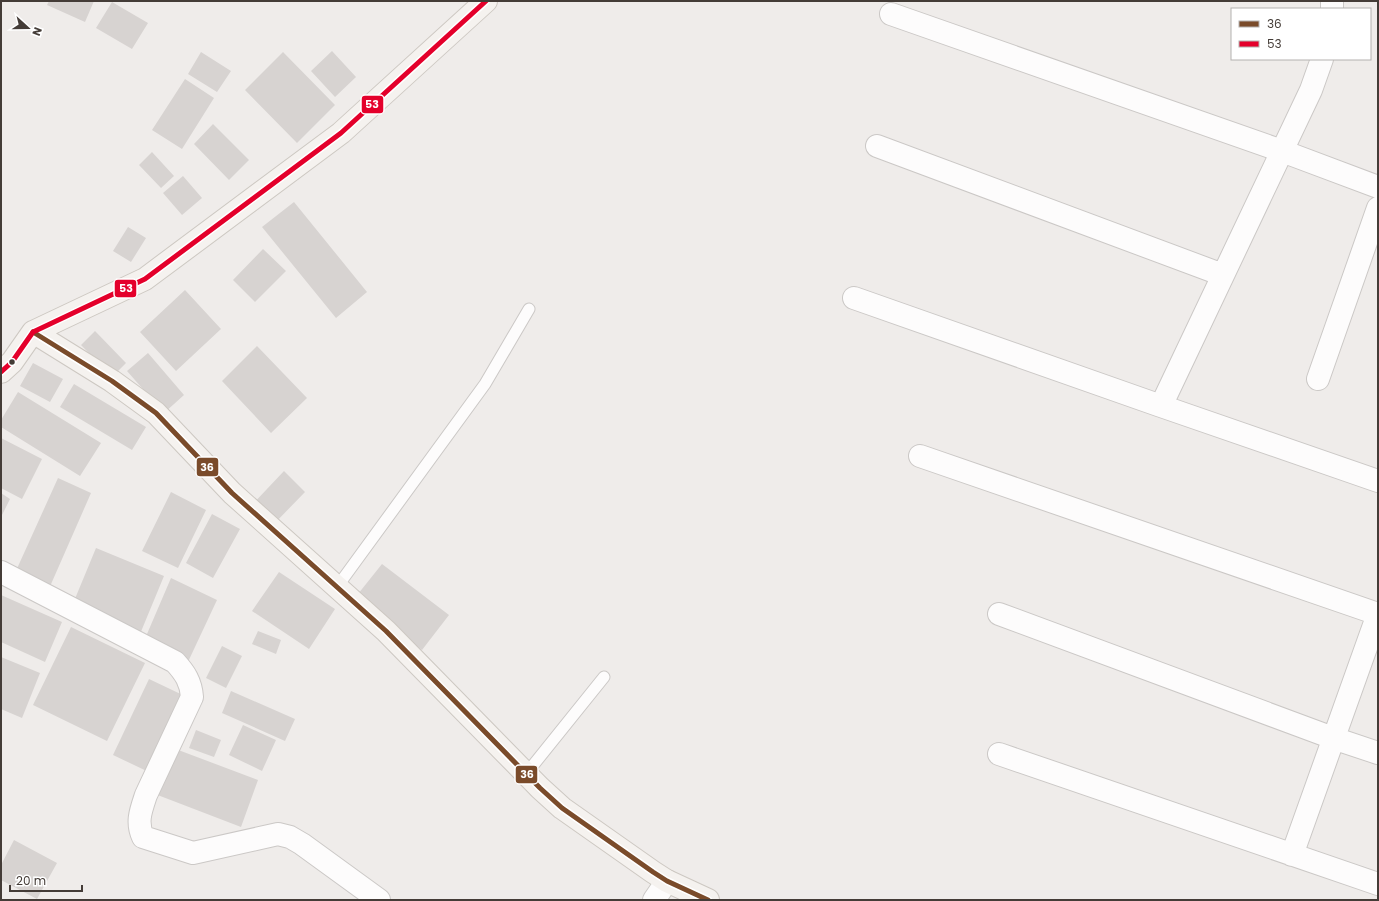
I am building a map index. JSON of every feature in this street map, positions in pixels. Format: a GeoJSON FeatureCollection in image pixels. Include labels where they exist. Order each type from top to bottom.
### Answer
{"type":"FeatureCollection","features":[{"type":"Feature","properties":{"kind":"street"},"geometry":{"type":"LineString","coordinates":[[1,372],[12,362],[33,332],[144,279],[341,133],[486,1]]}},
{"type":"Feature","properties":{"kind":"street"},"geometry":{"type":"LineString","coordinates":[[891,14],[1282,151],[1378,187]]}},
{"type":"Feature","properties":{"kind":"street"},"geometry":{"type":"LineString","coordinates":[[1161,406],[1311,90],[1322,60]]}},
{"type":"Feature","properties":{"kind":"street"},"geometry":{"type":"LineString","coordinates":[[877,146],[1223,276]]}},
{"type":"Feature","properties":{"kind":"street"},"geometry":{"type":"LineString","coordinates":[[1318,379],[1378,208]]}},
{"type":"Feature","properties":{"kind":"street"},"geometry":{"type":"LineString","coordinates":[[854,298],[1378,481]]}},
{"type":"Feature","properties":{"kind":"street"},"geometry":{"type":"LineString","coordinates":[[33,332],[112,381],[156,413],[232,493],[386,631],[526,774],[562,808],[667,881],[708,900]]}},
{"type":"Feature","properties":{"kind":"street"},"geometry":{"type":"LineString","coordinates":[[920,456],[1378,614],[1292,855]]}},
{"type":"Feature","properties":{"kind":"street"},"geometry":{"type":"LineString","coordinates":[[1,572],[176,662],[189,680],[192,697],[140,811],[140,831],[143,838],[193,853],[278,834],[290,837],[302,844],[379,900]]}},
{"type":"Feature","properties":{"kind":"street"},"geometry":{"type":"LineString","coordinates":[[999,614],[1333,738],[1378,753]]}},
{"type":"Feature","properties":{"kind":"street"},"geometry":{"type":"LineString","coordinates":[[999,754],[1378,884]]}},
{"type":"Feature","properties":{"kind":"street"},"geometry":{"type":"LineString","coordinates":[[654,900],[667,881]]}},
{"type":"Feature","properties":{"kind":"lane"},"geometry":{"type":"LineString","coordinates":[[337,587],[486,384],[529,310]]}},
{"type":"Feature","properties":{"kind":"lane"},"geometry":{"type":"LineString","coordinates":[[526,774],[604,677]]}},
{"type":"Feature","properties":{"kind":"building"},"geometry":{"type":"Polygon","coordinates":[[[49,1],[94,1],[85,22],[47,5],[49,1]]]}},
{"type":"Feature","properties":{"kind":"building"},"geometry":{"type":"Polygon","coordinates":[[[112,2],[148,23],[132,49],[96,28],[112,2]]]}},
{"type":"Feature","properties":{"kind":"building"},"geometry":{"type":"Polygon","coordinates":[[[332,51],[356,77],[335,97],[311,71],[332,51]]]}},
{"type":"Feature","properties":{"kind":"building"},"geometry":{"type":"Polygon","coordinates":[[[201,52],[231,71],[217,92],[188,74],[201,52]]]}},
{"type":"Feature","properties":{"kind":"building"},"geometry":{"type":"Polygon","coordinates":[[[283,52],[335,105],[297,143],[245,90],[283,52]]]}},
{"type":"Feature","properties":{"kind":"building"},"geometry":{"type":"Polygon","coordinates":[[[185,79],[214,98],[182,149],[152,130],[185,79]]]}},
{"type":"Feature","properties":{"kind":"building"},"geometry":{"type":"Polygon","coordinates":[[[213,124],[249,160],[229,180],[194,144],[213,124]]]}},
{"type":"Feature","properties":{"kind":"building"},"geometry":{"type":"Polygon","coordinates":[[[152,152],[174,176],[161,188],[139,165],[152,152]]]}},
{"type":"Feature","properties":{"kind":"building"},"geometry":{"type":"Polygon","coordinates":[[[183,176],[202,198],[182,215],[163,193],[183,176]]]}},
{"type":"Feature","properties":{"kind":"building"},"geometry":{"type":"Polygon","coordinates":[[[294,202],[367,292],[336,318],[262,227],[294,202]]]}},
{"type":"Feature","properties":{"kind":"building"},"geometry":{"type":"Polygon","coordinates":[[[128,227],[146,238],[131,262],[113,251],[128,227]]]}},
{"type":"Feature","properties":{"kind":"building"},"geometry":{"type":"Polygon","coordinates":[[[263,249],[286,271],[255,302],[233,280],[263,249]]]}},
{"type":"Feature","properties":{"kind":"building"},"geometry":{"type":"Polygon","coordinates":[[[185,290],[221,329],[176,371],[140,332],[185,290]]]}},
{"type":"Feature","properties":{"kind":"building"},"geometry":{"type":"Polygon","coordinates":[[[95,331],[126,363],[112,377],[81,345],[95,331]]]}},
{"type":"Feature","properties":{"kind":"building"},"geometry":{"type":"Polygon","coordinates":[[[257,346],[307,398],[271,433],[222,381],[257,346]]]}},
{"type":"Feature","properties":{"kind":"building"},"geometry":{"type":"Polygon","coordinates":[[[148,353],[184,395],[164,413],[127,371],[148,353]]]}},
{"type":"Feature","properties":{"kind":"building"},"geometry":{"type":"Polygon","coordinates":[[[33,363],[63,379],[50,402],[20,386],[33,363]]]}},
{"type":"Feature","properties":{"kind":"building"},"geometry":{"type":"Polygon","coordinates":[[[74,384],[146,427],[132,450],[60,407],[74,384]]]}},
{"type":"Feature","properties":{"kind":"building"},"geometry":{"type":"Polygon","coordinates":[[[18,392],[101,443],[80,476],[1,427],[1,420],[18,392]]]}},
{"type":"Feature","properties":{"kind":"building"},"geometry":{"type":"Polygon","coordinates":[[[1,438],[42,459],[22,499],[1,488],[1,438]]]}},
{"type":"Feature","properties":{"kind":"building"},"geometry":{"type":"Polygon","coordinates":[[[284,471],[305,492],[272,526],[251,506],[284,471]]]}},
{"type":"Feature","properties":{"kind":"building"},"geometry":{"type":"Polygon","coordinates":[[[58,478],[91,493],[48,591],[15,573],[58,478]]]}},
{"type":"Feature","properties":{"kind":"building"},"geometry":{"type":"Polygon","coordinates":[[[171,492],[206,510],[178,568],[142,551],[171,492]]]}},
{"type":"Feature","properties":{"kind":"building"},"geometry":{"type":"Polygon","coordinates":[[[1,493],[10,499],[1,517],[1,493]]]}},
{"type":"Feature","properties":{"kind":"building"},"geometry":{"type":"Polygon","coordinates":[[[212,514],[240,529],[213,578],[186,563],[212,514]]]}},
{"type":"Feature","properties":{"kind":"building"},"geometry":{"type":"Polygon","coordinates":[[[96,548],[164,576],[140,634],[72,606],[96,548]]]}},
{"type":"Feature","properties":{"kind":"building"},"geometry":{"type":"Polygon","coordinates":[[[382,564],[449,615],[422,650],[354,599],[382,564]]]}},
{"type":"Feature","properties":{"kind":"building"},"geometry":{"type":"Polygon","coordinates":[[[279,572],[335,609],[309,649],[252,611],[279,572]]]}},
{"type":"Feature","properties":{"kind":"building"},"geometry":{"type":"Polygon","coordinates":[[[171,578],[217,600],[187,664],[144,641],[171,578]]]}},
{"type":"Feature","properties":{"kind":"building"},"geometry":{"type":"Polygon","coordinates":[[[1,595],[62,622],[45,662],[1,642],[1,595]]]}},
{"type":"Feature","properties":{"kind":"building"},"geometry":{"type":"Polygon","coordinates":[[[71,627],[145,663],[107,741],[33,705],[71,627]]]}},
{"type":"Feature","properties":{"kind":"building"},"geometry":{"type":"Polygon","coordinates":[[[258,631],[281,640],[276,654],[252,644],[258,631]]]}},
{"type":"Feature","properties":{"kind":"building"},"geometry":{"type":"Polygon","coordinates":[[[222,646],[242,656],[226,688],[206,678],[222,646]]]}},
{"type":"Feature","properties":{"kind":"building"},"geometry":{"type":"Polygon","coordinates":[[[1,657],[40,673],[22,718],[1,709],[1,657]]]}},
{"type":"Feature","properties":{"kind":"building"},"geometry":{"type":"Polygon","coordinates":[[[149,679],[189,698],[153,774],[113,755],[149,679]]]}},
{"type":"Feature","properties":{"kind":"building"},"geometry":{"type":"Polygon","coordinates":[[[231,691],[295,719],[285,741],[222,713],[231,691]]]}},
{"type":"Feature","properties":{"kind":"building"},"geometry":{"type":"Polygon","coordinates":[[[243,725],[276,740],[262,771],[229,755],[243,725]]]}},
{"type":"Feature","properties":{"kind":"building"},"geometry":{"type":"Polygon","coordinates":[[[196,730],[221,740],[214,757],[189,748],[196,730]]]}},
{"type":"Feature","properties":{"kind":"building"},"geometry":{"type":"Polygon","coordinates":[[[173,748],[258,780],[241,827],[155,794],[173,748]]]}},
{"type":"Feature","properties":{"kind":"building"},"geometry":{"type":"Polygon","coordinates":[[[14,840],[57,863],[37,899],[1,880],[1,865],[14,840]]]}},
{"type":"Feature","properties":{"kind":"transit line","name":"53"},"geometry":{"type":"LineString","coordinates":[[1,372],[12,362],[33,332],[145,279],[341,133],[486,1]]}},
{"type":"Feature","properties":{"kind":"transit line","name":"36"},"geometry":{"type":"LineString","coordinates":[[33,332],[112,381],[156,413],[232,493],[386,631],[540,788],[562,808],[667,881],[708,900]]}}]}
